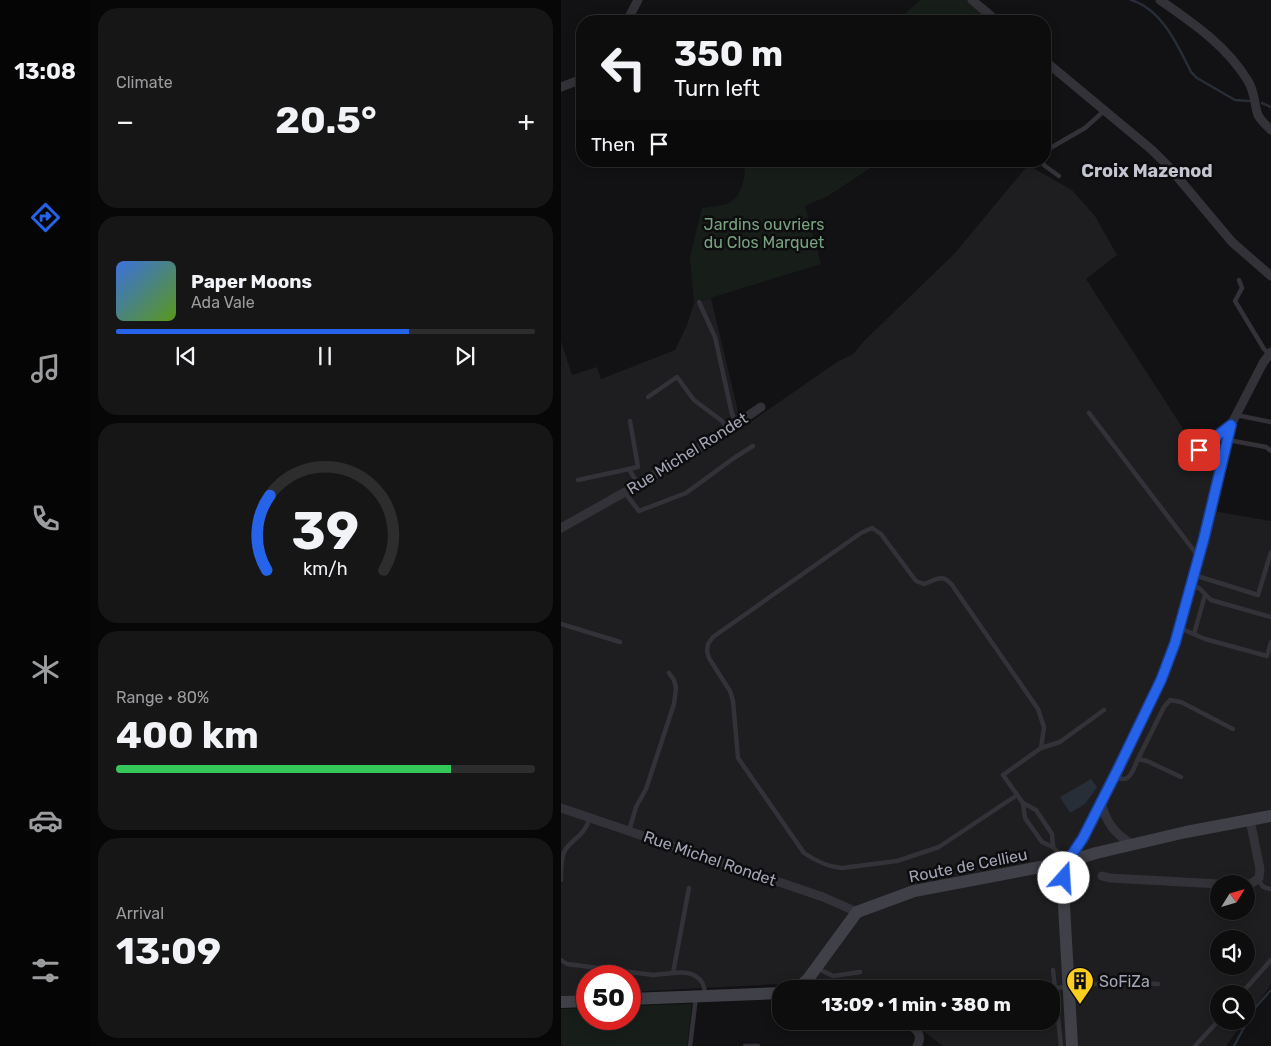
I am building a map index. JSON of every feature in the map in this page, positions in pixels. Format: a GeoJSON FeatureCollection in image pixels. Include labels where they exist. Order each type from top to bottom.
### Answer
{"type":"FeatureCollection","features":[{"type":"Feature","properties":{"kind":"street"},"geometry":{"type":"LineString","coordinates":[[630,15],[638,0]]}},
{"type":"Feature","properties":{"kind":"street"},"geometry":{"type":"LineString","coordinates":[[1160,0],[1215,41],[1249,82],[1255,96],[1259,117],[1271,130]]}},
{"type":"Feature","properties":{"kind":"street"},"geometry":{"type":"LineString","coordinates":[[973,3],[989,15]]}},
{"type":"Feature","properties":{"kind":"street"},"geometry":{"type":"LineString","coordinates":[[1051,66],[1158,156],[1232,242],[1271,276]]}},
{"type":"Feature","properties":{"kind":"street"},"geometry":{"type":"LineString","coordinates":[[561,87],[576,81]]}},
{"type":"Feature","properties":{"kind":"street"},"geometry":{"type":"LineString","coordinates":[[1072,1046],[1063,888],[1067,862],[1083,838],[1161,680],[1180,628],[1195,575],[1231,425],[1270,353]]}},
{"type":"Feature","properties":{"kind":"street","name":"Rue Michel Rondet"},"geometry":{"type":"LineString","coordinates":[[561,528],[639,485],[728,430],[761,407]]}},
{"type":"Feature","properties":{"kind":"street"},"geometry":{"type":"LineString","coordinates":[[1101,802],[1111,828],[1120,837],[1133,845]]}},
{"type":"Feature","properties":{"kind":"street","name":"Rue Michel Rondet"},"geometry":{"type":"LineString","coordinates":[[561,808],[823,897],[857,912]]}},
{"type":"Feature","properties":{"kind":"street","name":"Route de Cellieu"},"geometry":{"type":"LineString","coordinates":[[857,912],[914,891],[1067,862],[1096,853],[1271,816]]}},
{"type":"Feature","properties":{"kind":"street"},"geometry":{"type":"LineString","coordinates":[[1249,820],[1260,869],[1259,878],[1255,881]]}},
{"type":"Feature","properties":{"kind":"street"},"geometry":{"type":"LineString","coordinates":[[1102,876],[1210,884]]}},
{"type":"Feature","properties":{"kind":"street"},"geometry":{"type":"LineString","coordinates":[[805,980],[857,912]]}},
{"type":"Feature","properties":{"kind":"street"},"geometry":{"type":"LineString","coordinates":[[641,999],[772,993]]}},
{"type":"Feature","properties":{"kind":"street"},"geometry":{"type":"LineString","coordinates":[[561,1002],[576,1001]]}},
{"type":"Feature","properties":{"kind":"street"},"geometry":{"type":"LineString","coordinates":[[916,1030],[919,1033],[920,1039],[917,1046]]}},
{"type":"Feature","properties":{"kind":"lane"},"geometry":{"type":"LineString","coordinates":[[1051,148],[1085,128],[1105,110]]}},
{"type":"Feature","properties":{"kind":"lane"},"geometry":{"type":"LineString","coordinates":[[1046,167],[1059,176]]}},
{"type":"Feature","properties":{"kind":"lane"},"geometry":{"type":"LineString","coordinates":[[1239,280],[1242,288],[1235,301],[1264,349],[1270,353]]}},
{"type":"Feature","properties":{"kind":"lane"},"geometry":{"type":"LineString","coordinates":[[699,302],[714,333],[737,424]]}},
{"type":"Feature","properties":{"kind":"lane"},"geometry":{"type":"LineString","coordinates":[[648,397],[677,377],[694,400],[722,421],[728,430]]}},
{"type":"Feature","properties":{"kind":"lane"},"geometry":{"type":"LineString","coordinates":[[1089,413],[1199,558]]}},
{"type":"Feature","properties":{"kind":"lane"},"geometry":{"type":"LineString","coordinates":[[1236,415],[1271,422]]}},
{"type":"Feature","properties":{"kind":"lane"},"geometry":{"type":"LineString","coordinates":[[578,480],[638,467],[630,421]]}},
{"type":"Feature","properties":{"kind":"lane"},"geometry":{"type":"LineString","coordinates":[[1199,450],[1231,425]]}},
{"type":"Feature","properties":{"kind":"lane"},"geometry":{"type":"LineString","coordinates":[[1227,440],[1266,447],[1271,451]]}},
{"type":"Feature","properties":{"kind":"lane"},"geometry":{"type":"LineString","coordinates":[[625,493],[639,511],[686,493],[753,446]]}},
{"type":"Feature","properties":{"kind":"lane"},"geometry":{"type":"LineString","coordinates":[[629,469],[639,485]]}},
{"type":"Feature","properties":{"kind":"lane"},"geometry":{"type":"LineString","coordinates":[[1017,795],[944,844],[897,860],[842,868],[809,857],[804,853],[738,758],[733,701],[727,684],[709,658],[708,644],[713,637],[861,533],[872,528],[881,534],[916,581],[924,584],[942,578],[951,585],[1038,709],[1044,727],[1041,748]]}},
{"type":"Feature","properties":{"kind":"lane"},"geometry":{"type":"LineString","coordinates":[[1195,575],[1258,595],[1271,552]]}},
{"type":"Feature","properties":{"kind":"lane"},"geometry":{"type":"LineString","coordinates":[[1191,586],[1199,588],[1211,600],[1271,617]]}},
{"type":"Feature","properties":{"kind":"lane"},"geometry":{"type":"LineString","coordinates":[[1195,634],[1205,595]]}},
{"type":"Feature","properties":{"kind":"lane"},"geometry":{"type":"LineString","coordinates":[[561,624],[620,642]]}},
{"type":"Feature","properties":{"kind":"lane"},"geometry":{"type":"LineString","coordinates":[[1180,628],[1205,639],[1267,656],[1271,642]]}},
{"type":"Feature","properties":{"kind":"lane"},"geometry":{"type":"LineString","coordinates":[[629,831],[636,807],[646,788],[674,704],[675,680],[669,674]]}},
{"type":"Feature","properties":{"kind":"lane"},"geometry":{"type":"LineString","coordinates":[[1114,776],[1126,779],[1131,774],[1163,707],[1170,700],[1181,702],[1233,729]]}},
{"type":"Feature","properties":{"kind":"lane"},"geometry":{"type":"LineString","coordinates":[[1053,847],[1053,834],[1036,810],[1023,803],[1003,775],[1041,748],[1060,742],[1104,710]]}},
{"type":"Feature","properties":{"kind":"lane"},"geometry":{"type":"LineString","coordinates":[[1139,759],[1181,777]]}},
{"type":"Feature","properties":{"kind":"lane"},"geometry":{"type":"LineString","coordinates":[[1023,803],[1025,818],[1042,842],[1053,847],[1067,862]]}},
{"type":"Feature","properties":{"kind":"lane"},"geometry":{"type":"LineString","coordinates":[[561,880],[564,851],[582,834],[590,818]]}},
{"type":"Feature","properties":{"kind":"lane"},"geometry":{"type":"LineString","coordinates":[[1259,878],[1261,885],[1265,888],[1271,888]]}},
{"type":"Feature","properties":{"kind":"lane"},"geometry":{"type":"LineString","coordinates":[[673,973],[689,888]]}},
{"type":"Feature","properties":{"kind":"lane"},"geometry":{"type":"LineString","coordinates":[[561,960],[573,965],[653,975],[690,973],[702,980],[705,987],[701,996],[691,1046]]}},
{"type":"Feature","properties":{"kind":"lane"},"geometry":{"type":"LineString","coordinates":[[1249,985],[1271,960]]}},
{"type":"Feature","properties":{"kind":"lane"},"geometry":{"type":"LineString","coordinates":[[816,968],[833,976],[860,972]]}},
{"type":"Feature","properties":{"kind":"lane"},"geometry":{"type":"LineString","coordinates":[[1053,970],[1053,980]]}},
{"type":"Feature","properties":{"kind":"lane"},"geometry":{"type":"LineString","coordinates":[[1060,988],[1116,982],[1158,984]]}},
{"type":"Feature","properties":{"kind":"lane"},"geometry":{"type":"LineString","coordinates":[[1059,1030],[1061,1046]]}},
{"type":"Feature","properties":{"kind":"lane"},"geometry":{"type":"LineString","coordinates":[[1195,1046],[1210,1030]]}},
{"type":"Feature","properties":{"kind":"lane"},"geometry":{"type":"LineString","coordinates":[[745,1046],[758,1046]]}},
{"type":"Feature","properties":{"kind":"shaded area"},"geometry":{"type":"Polygon","coordinates":[[[1026,167],[1032,167],[1072,190],[1095,216],[1117,255],[1086,279],[1199,453],[1220,460],[1207,510],[1271,521],[1271,985],[1255,1007],[1255,985],[1210,985],[1210,1030],[1238,1030],[1226,1046],[943,1046],[922,1030],[1060,1030],[1060,980],[772,980],[772,984],[641,991],[641,965],[576,965],[576,995],[561,996],[561,341],[572,375],[597,367],[601,379],[675,350],[687,325],[694,303],[711,298],[742,428],[837,362],[853,354],[955,253],[1026,167]]]}},
{"type":"Feature","properties":{"kind":"shaded area"},"geometry":{"type":"Polygon","coordinates":[[[1091,779],[1097,787],[1085,804],[1070,813],[1060,797],[1091,779]]]}},
{"type":"Feature","properties":{"kind":"green space"},"geometry":{"type":"Polygon","coordinates":[[[920,0],[972,0],[990,15],[904,15],[920,0]]]}},
{"type":"Feature","properties":{"kind":"green space","name":"Jardins ouvriers du Clos Marquet"},"geometry":{"type":"Polygon","coordinates":[[[745,167],[872,167],[828,196],[805,206],[821,264],[694,303],[690,257],[702,208],[727,204],[732,201],[742,186],[745,167]]]}},
{"type":"Feature","properties":{"kind":"green space"},"geometry":{"type":"Polygon","coordinates":[[[692,1004],[687,1046],[561,1046],[561,1009],[576,1008],[576,1030],[641,1030],[641,1006],[692,1004]]]}},
{"type":"Feature","properties":{"kind":"waterway"},"geometry":{"type":"LineString","coordinates":[[1131,0],[1152,11],[1160,20],[1174,40],[1191,72],[1197,78],[1235,100],[1249,101]]}},
{"type":"Feature","properties":{"kind":"waterway"},"geometry":{"type":"LineString","coordinates":[[1262,103],[1271,107]]}},
{"type":"Feature","properties":{"kind":"waterway"},"geometry":{"type":"LineString","coordinates":[[1234,1046],[1254,1009],[1271,990]]}},
{"type":"Feature","properties":{"kind":"place","name":"SoFiZa"},"geometry":{"type":"Point","coordinates":[1080,1005]}},
{"type":"Feature","properties":{"kind":"district","name":"Croix Mazenod"},"geometry":{"type":"Point","coordinates":[1147,171]}},
{"type":"Feature","properties":{"kind":"route"},"geometry":{"type":"LineString","coordinates":[[1064,878],[1067,862],[1083,838],[1118,769],[1161,680],[1175,643],[1197,566],[1231,425],[1199,450]]}}]}
